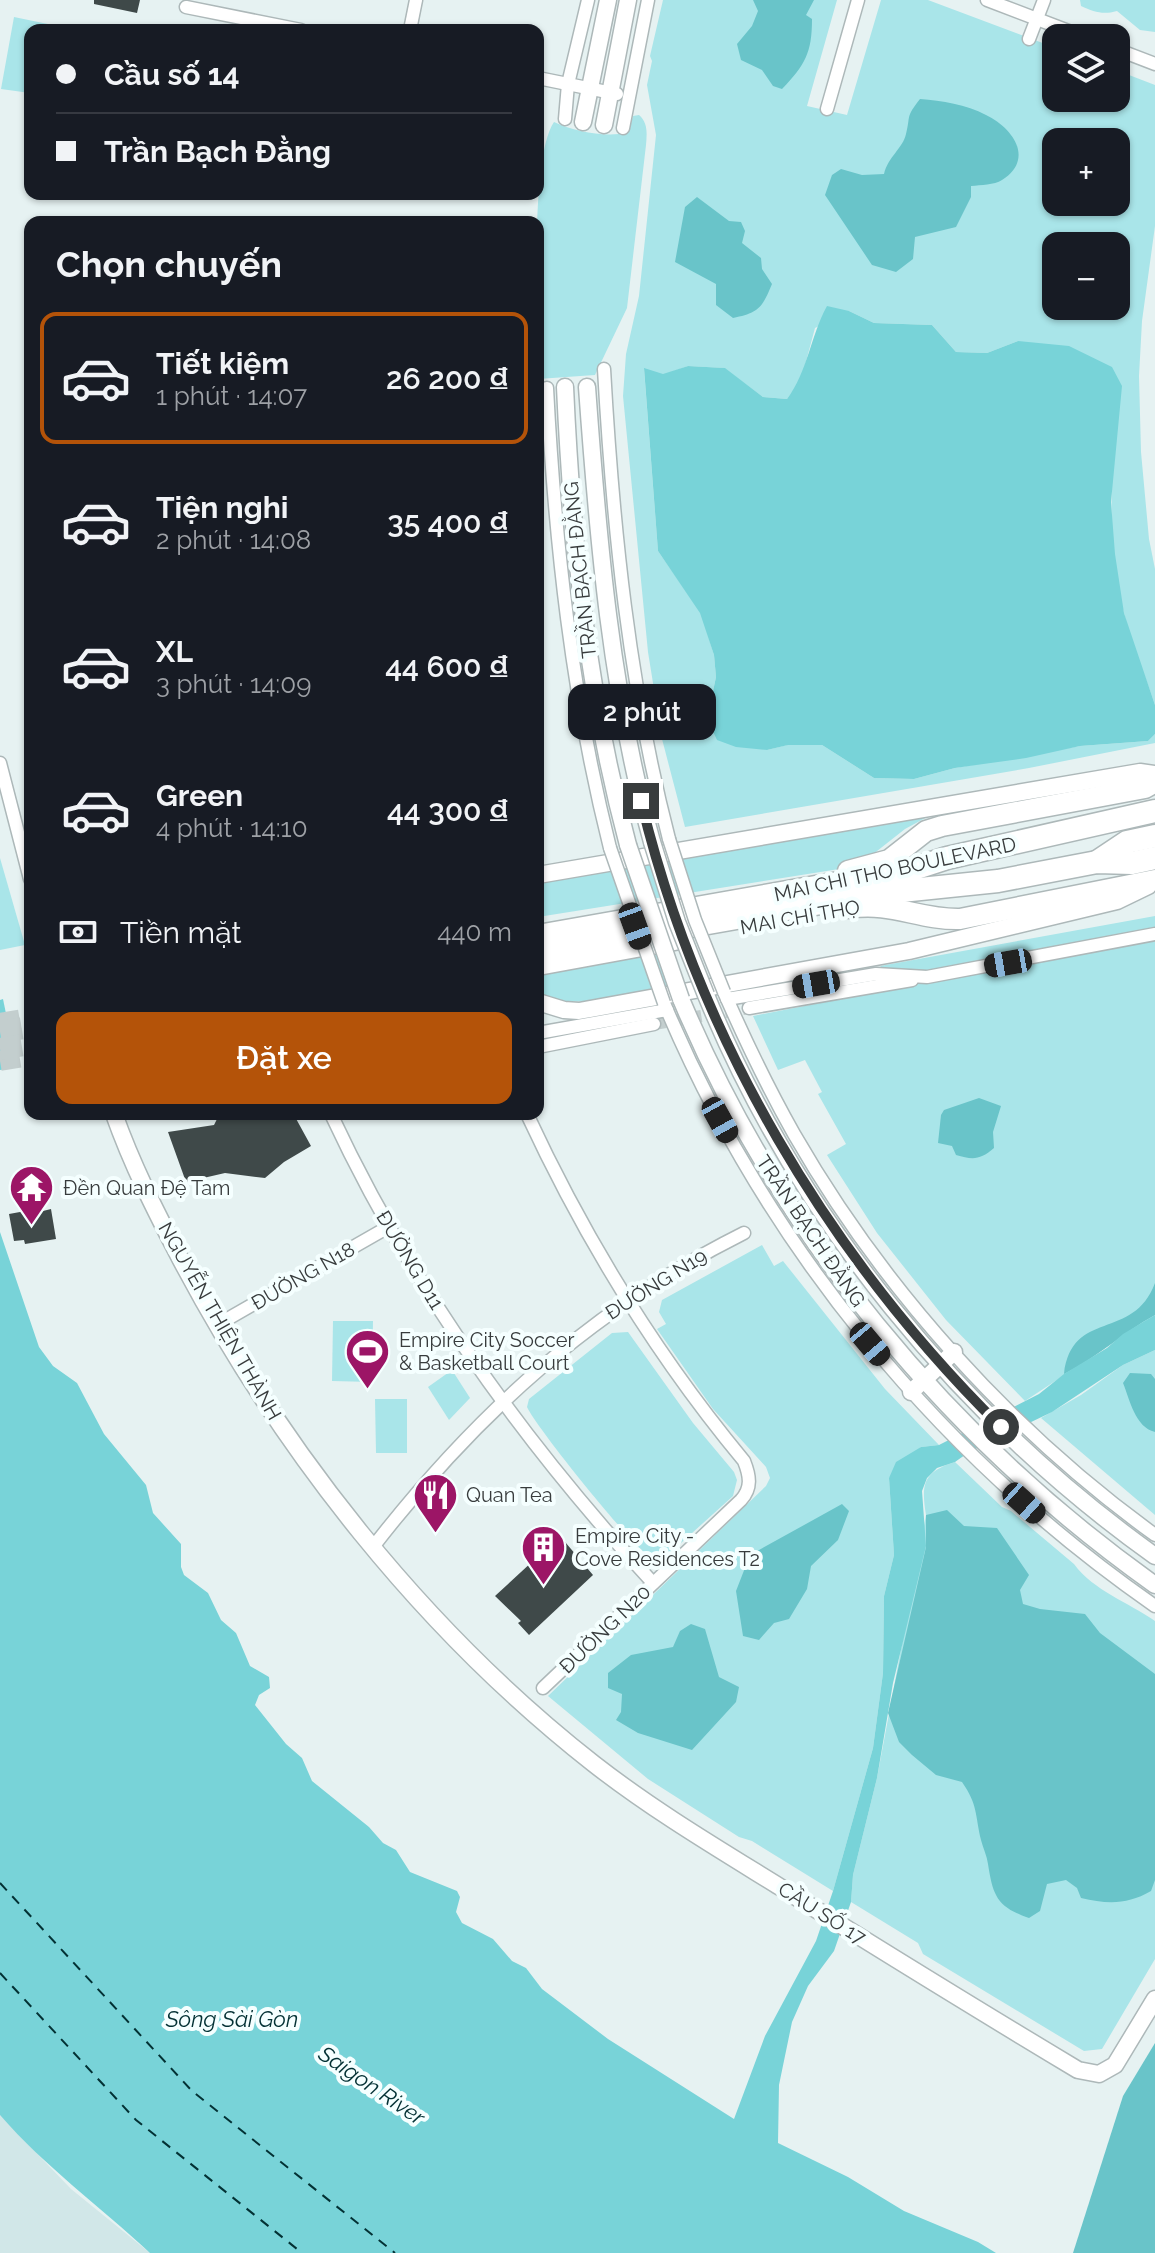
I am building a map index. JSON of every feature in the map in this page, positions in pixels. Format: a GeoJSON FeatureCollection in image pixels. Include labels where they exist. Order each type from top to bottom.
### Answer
{"type":"FeatureCollection","features":[{"type":"Feature","properties":{"kind":"highway","name":"MAI CHI THO BOULEVARD"},"geometry":{"type":"LineString","coordinates":[[544,935],[907,871],[947,858],[1155,811]]}},
{"type":"Feature","properties":{"kind":"highway"},"geometry":{"type":"LineString","coordinates":[[1097,862],[1127,842],[1155,836]]}},
{"type":"Feature","properties":{"kind":"highway","name":"MAI CHI THO BOULEVARD"},"geometry":{"type":"LineString","coordinates":[[544,952],[872,894],[998,881],[1097,862],[1132,863],[1155,858]]}},
{"type":"Feature","properties":{"kind":"main road","name":"MAI CHI THO BOULEVARD"},"geometry":{"type":"LineString","coordinates":[[544,926],[869,867],[889,860],[926,831],[1145,788],[1155,782]]}},
{"type":"Feature","properties":{"kind":"main road","name":"MAI CHÍ THỌ"},"geometry":{"type":"LineString","coordinates":[[544,964],[873,904],[940,919],[960,919],[1155,881]]}},
{"type":"Feature","properties":{"kind":"street"},"geometry":{"type":"LineString","coordinates":[[411,24],[416,0]]}},
{"type":"Feature","properties":{"kind":"street"},"geometry":{"type":"LineString","coordinates":[[565,119],[568,84],[588,0]]}},
{"type":"Feature","properties":{"kind":"street"},"geometry":{"type":"LineString","coordinates":[[583,122],[608,0]]}},
{"type":"Feature","properties":{"kind":"street"},"geometry":{"type":"LineString","coordinates":[[604,125],[628,0]]}},
{"type":"Feature","properties":{"kind":"street"},"geometry":{"type":"LineString","coordinates":[[623,128],[648,0]]}},
{"type":"Feature","properties":{"kind":"street"},"geometry":{"type":"LineString","coordinates":[[827,109],[858,0]]}},
{"type":"Feature","properties":{"kind":"street"},"geometry":{"type":"LineString","coordinates":[[987,0],[1050,24]]}},
{"type":"Feature","properties":{"kind":"street"},"geometry":{"type":"LineString","coordinates":[[1029,39],[1044,0]]}},
{"type":"Feature","properties":{"kind":"street"},"geometry":{"type":"LineString","coordinates":[[186,7],[271,24]]}},
{"type":"Feature","properties":{"kind":"street"},"geometry":{"type":"LineString","coordinates":[[1130,54],[1155,64]]}},
{"type":"Feature","properties":{"kind":"street"},"geometry":{"type":"LineString","coordinates":[[544,79],[627,96]]}},
{"type":"Feature","properties":{"kind":"street"},"geometry":{"type":"LineString","coordinates":[[604,369],[614,595],[669,839],[695,920],[725,996],[844,1228],[802,1256]]}},
{"type":"Feature","properties":{"kind":"street","name":"TRẦN BẠCH ĐẰNG"},"geometry":{"type":"LineString","coordinates":[[565,387],[573,599],[622,825],[681,999],[743,1127],[818,1246],[918,1386],[1043,1509],[1118,1569]]}},
{"type":"Feature","properties":{"kind":"street","name":"TRẦN BẠCH ĐẰNG"},"geometry":{"type":"LineString","coordinates":[[587,387],[614,595],[618,689],[652,842],[677,922],[706,995],[766,1119],[844,1228],[894,1309],[948,1358],[962,1387],[1065,1486],[1138,1544]]}},
{"type":"Feature","properties":{"kind":"street"},"geometry":{"type":"LineString","coordinates":[[547,388],[573,599],[580,714],[605,828],[666,1006],[720,1120],[802,1256],[861,1333],[918,1386],[948,1358],[974,1375],[1078,1473],[1152,1532],[1138,1544],[1155,1556]]}},
{"type":"Feature","properties":{"kind":"street"},"geometry":{"type":"LineString","coordinates":[[0,763],[24,856]]}},
{"type":"Feature","properties":{"kind":"street"},"geometry":{"type":"LineString","coordinates":[[544,874],[1140,772],[1155,774]]}},
{"type":"Feature","properties":{"kind":"street"},"geometry":{"type":"LineString","coordinates":[[646,821],[664,818]]}},
{"type":"Feature","properties":{"kind":"street"},"geometry":{"type":"LineString","coordinates":[[605,828],[622,825]]}},
{"type":"Feature","properties":{"kind":"street","name":"MAI CHÍ THỌ"},"geometry":{"type":"LineString","coordinates":[[544,1004],[579,1011],[909,951],[1117,901],[1155,881]]}},
{"type":"Feature","properties":{"kind":"street"},"geometry":{"type":"LineString","coordinates":[[749,1008],[1155,934]]}},
{"type":"Feature","properties":{"kind":"street"},"geometry":{"type":"LineString","coordinates":[[725,996],[876,974],[927,977]]}},
{"type":"Feature","properties":{"kind":"street"},"geometry":{"type":"LineString","coordinates":[[544,1032],[666,1006]]}},
{"type":"Feature","properties":{"kind":"street"},"geometry":{"type":"LineString","coordinates":[[544,1046],[654,1024]]}},
{"type":"Feature","properties":{"kind":"street","name":"NGUYỄN THIỆN THÀNH"},"geometry":{"type":"LineString","coordinates":[[117,1120],[147,1193],[217,1325],[284,1433],[373,1547],[456,1638],[545,1722],[643,1800],[741,1863]]}},
{"type":"Feature","properties":{"kind":"street","name":"ĐƯỜNG D11"},"geometry":{"type":"LineString","coordinates":[[334,1120],[390,1226],[452,1328],[502,1401],[563,1480],[653,1583]]}},
{"type":"Feature","properties":{"kind":"street"},"geometry":{"type":"LineString","coordinates":[[530,1120],[574,1211],[627,1301]]}},
{"type":"Feature","properties":{"kind":"street","name":"ĐƯỜNG N18"},"geometry":{"type":"LineString","coordinates":[[217,1325],[390,1226]]}},
{"type":"Feature","properties":{"kind":"street","name":"ĐƯỜNG N19"},"geometry":{"type":"LineString","coordinates":[[373,1547],[445,1459],[502,1401],[561,1349],[670,1273],[744,1233]]}},
{"type":"Feature","properties":{"kind":"street","name":"ĐƯỜNG N20"},"geometry":{"type":"LineString","coordinates":[[543,1688],[746,1494],[750,1477],[744,1461],[686,1388],[627,1301]]}},
{"type":"Feature","properties":{"kind":"street"},"geometry":{"type":"LineString","coordinates":[[1118,1569],[1155,1585]]}},
{"type":"Feature","properties":{"kind":"street"},"geometry":{"type":"LineString","coordinates":[[1118,1569],[1155,1606]]}},
{"type":"Feature","properties":{"kind":"street","name":"CẦU SỐ 17"},"geometry":{"type":"LineString","coordinates":[[741,1863],[1078,2070],[1099,2074],[1115,2065],[1155,1999]]}},
{"type":"Feature","properties":{"kind":"shaded area"},"geometry":{"type":"Polygon","coordinates":[[[663,0],[837,0],[807,106],[847,115],[881,0],[928,0],[1042,43],[1042,112],[1130,112],[1130,75],[1155,85],[1155,226],[1142,321],[1139,376],[1141,452],[1155,569],[1155,705],[1128,628],[1115,567],[1112,490],[1117,414],[1018,341],[987,353],[956,352],[932,325],[874,323],[849,311],[815,328],[801,380],[787,399],[763,397],[724,368],[688,366],[663,375],[644,369],[658,551],[701,613],[714,655],[716,677],[709,710],[710,725],[767,750],[787,745],[822,745],[874,778],[914,779],[955,768],[1080,746],[1148,741],[1155,734],[1155,743],[1029,768],[685,827],[662,739],[648,652],[623,396],[626,354],[639,296],[656,135],[647,85],[652,61],[650,56],[663,0]]]}},
{"type":"Feature","properties":{"kind":"shaded area"},"geometry":{"type":"Polygon","coordinates":[[[753,0],[814,0],[806,15],[812,19],[809,50],[802,65],[782,89],[773,86],[762,70],[741,60],[737,44],[752,26],[758,11],[753,0]]]}},
{"type":"Feature","properties":{"kind":"shaded area"},"geometry":{"type":"Polygon","coordinates":[[[1080,0],[1155,0],[1155,32],[1140,30],[1117,11],[1103,13],[1081,6],[1080,0]]]}},
{"type":"Feature","properties":{"kind":"shaded area"},"geometry":{"type":"Polygon","coordinates":[[[14,17],[48,24],[24,24],[24,92],[1,89],[14,17]]]}},
{"type":"Feature","properties":{"kind":"shaded area"},"geometry":{"type":"Polygon","coordinates":[[[920,99],[962,106],[986,115],[1012,136],[1019,154],[1012,172],[1002,180],[971,186],[971,197],[956,227],[915,237],[913,259],[896,272],[872,265],[825,195],[832,175],[841,169],[862,175],[884,174],[904,139],[910,113],[920,99]]]}},
{"type":"Feature","properties":{"kind":"shaded area"},"geometry":{"type":"Polygon","coordinates":[[[633,116],[642,118],[647,132],[627,308],[595,375],[544,379],[544,216],[538,216],[538,200],[544,200],[546,141],[554,122],[590,133],[619,134],[628,133],[633,116]]]}},
{"type":"Feature","properties":{"kind":"shaded area"},"geometry":{"type":"Polygon","coordinates":[[[697,197],[729,221],[741,222],[745,231],[742,243],[761,258],[762,269],[772,284],[762,304],[749,314],[733,318],[716,305],[716,284],[675,262],[685,207],[697,197]]]}},
{"type":"Feature","properties":{"kind":"shaded area"},"geometry":{"type":"Polygon","coordinates":[[[929,816],[905,829],[858,866],[544,916],[544,880],[929,816]]]}},
{"type":"Feature","properties":{"kind":"shaded area"},"geometry":{"type":"Polygon","coordinates":[[[0,858],[24,945],[0,950],[0,858]]]}},
{"type":"Feature","properties":{"kind":"shaded area"},"geometry":{"type":"Polygon","coordinates":[[[1155,916],[1155,931],[927,973],[886,971],[880,966],[1155,916]]]}},
{"type":"Feature","properties":{"kind":"shaded area"},"geometry":{"type":"Polygon","coordinates":[[[1155,938],[1155,1315],[1025,1401],[946,1320],[877,1233],[827,1155],[846,1144],[818,1094],[822,1092],[805,1060],[778,1070],[753,1016],[1155,938]]]}},
{"type":"Feature","properties":{"kind":"shaded area"},"geometry":{"type":"Polygon","coordinates":[[[663,947],[671,986],[589,1001],[556,1000],[544,998],[544,967],[663,947]]]}},
{"type":"Feature","properties":{"kind":"shaded area"},"geometry":{"type":"Polygon","coordinates":[[[979,1098],[1001,1106],[993,1132],[994,1148],[976,1158],[956,1155],[952,1146],[938,1143],[941,1115],[944,1110],[979,1098]]]}},
{"type":"Feature","properties":{"kind":"shaded area"},"geometry":{"type":"Polygon","coordinates":[[[762,1245],[774,1266],[783,1261],[885,1389],[939,1445],[921,1447],[889,1478],[894,1555],[884,1596],[883,1673],[873,1748],[833,1891],[752,1841],[739,1837],[648,1779],[548,1696],[766,1486],[770,1478],[766,1467],[713,1409],[657,1329],[666,1324],[659,1312],[662,1300],[762,1245]]]}},
{"type":"Feature","properties":{"kind":"shaded area"},"geometry":{"type":"Polygon","coordinates":[[[1155,1283],[1155,1315],[1064,1374],[1069,1354],[1078,1340],[1133,1313],[1145,1301],[1155,1283]]]}},
{"type":"Feature","properties":{"kind":"shaded area"},"geometry":{"type":"Polygon","coordinates":[[[333,1321],[373,1321],[372,1382],[332,1381],[333,1321]]]}},
{"type":"Feature","properties":{"kind":"shaded area"},"geometry":{"type":"Polygon","coordinates":[[[628,1332],[737,1480],[733,1496],[671,1552],[657,1557],[648,1555],[638,1547],[605,1509],[527,1407],[529,1399],[612,1333],[628,1332]]]}},
{"type":"Feature","properties":{"kind":"shaded area"},"geometry":{"type":"Polygon","coordinates":[[[1155,1350],[1155,1515],[1041,1418],[1123,1365],[1155,1350]]]}},
{"type":"Feature","properties":{"kind":"shaded area"},"geometry":{"type":"Polygon","coordinates":[[[452,1370],[470,1398],[449,1420],[428,1387],[452,1370]]]}},
{"type":"Feature","properties":{"kind":"shaded area"},"geometry":{"type":"Polygon","coordinates":[[[1130,1373],[1151,1374],[1155,1379],[1155,1432],[1143,1425],[1131,1405],[1123,1383],[1130,1373]]]}},
{"type":"Feature","properties":{"kind":"shaded area"},"geometry":{"type":"Polygon","coordinates":[[[375,1399],[407,1399],[407,1453],[376,1453],[375,1399]]]}},
{"type":"Feature","properties":{"kind":"shaded area"},"geometry":{"type":"Polygon","coordinates":[[[955,1462],[1002,1507],[1011,1511],[1074,1564],[1091,1582],[1155,1621],[1155,1959],[1102,2049],[1084,2051],[923,1954],[918,1943],[851,1902],[853,1875],[877,1778],[926,1515],[925,1487],[936,1470],[955,1462]]]}},
{"type":"Feature","properties":{"kind":"shaded area"},"geometry":{"type":"Polygon","coordinates":[[[842,1504],[849,1511],[838,1540],[811,1566],[807,1589],[789,1619],[774,1623],[759,1640],[743,1636],[736,1591],[750,1555],[842,1504]]]}},
{"type":"Feature","properties":{"kind":"shaded area"},"geometry":{"type":"Polygon","coordinates":[[[947,1510],[964,1526],[997,1528],[1029,1575],[1020,1590],[1023,1604],[1085,1614],[1100,1633],[1155,1674],[1155,1880],[1151,1891],[1142,1896],[1117,1902],[1081,1898],[1077,1888],[1066,1880],[1047,1884],[1040,1911],[1029,1918],[1003,1905],[992,1884],[973,1804],[962,1782],[936,1775],[899,1742],[888,1713],[926,1547],[926,1515],[947,1510]]]}},
{"type":"Feature","properties":{"kind":"shaded area"},"geometry":{"type":"Polygon","coordinates":[[[691,1624],[705,1629],[719,1677],[739,1687],[736,1702],[692,1750],[638,1733],[616,1720],[621,1712],[622,1694],[608,1688],[608,1673],[631,1655],[673,1647],[680,1631],[691,1624]]]}},
{"type":"Feature","properties":{"kind":"shaded area"},"geometry":{"type":"Polygon","coordinates":[[[1155,2043],[1155,2253],[1073,2253],[1123,2096],[1155,2043]]]}},
{"type":"Feature","properties":{"kind":"shaded area"},"geometry":{"type":"Polygon","coordinates":[[[0,2115],[71,2189],[150,2253],[0,2253],[0,2115]]]}},
{"type":"Feature","properties":{"kind":"water"},"geometry":{"type":"Polygon","coordinates":[[[827,306],[849,311],[874,323],[932,325],[956,352],[987,353],[1018,341],[1069,346],[1112,367],[1122,386],[1111,502],[1115,554],[1124,613],[1155,705],[1155,734],[1148,741],[1080,746],[1026,758],[955,768],[914,779],[874,778],[822,745],[788,745],[767,750],[736,747],[717,740],[710,725],[709,710],[716,677],[714,655],[700,613],[658,551],[644,368],[663,374],[688,366],[725,368],[763,397],[787,399],[800,377],[827,306]]]}},
{"type":"Feature","properties":{"kind":"water"},"geometry":{"type":"Polygon","coordinates":[[[3,999],[17,1067],[0,1070],[0,1000],[3,999]]]}},
{"type":"Feature","properties":{"kind":"water","name":"Sông Sài Gòn"},"geometry":{"type":"Polygon","coordinates":[[[0,1232],[39,1347],[53,1366],[77,1383],[104,1434],[146,1485],[153,1513],[181,1544],[184,1575],[208,1593],[221,1620],[236,1633],[250,1666],[269,1677],[270,1688],[259,1695],[255,1705],[286,1744],[302,1758],[312,1781],[369,1827],[383,1843],[396,1850],[410,1872],[457,1891],[460,1897],[456,1912],[462,1923],[493,1939],[512,1961],[526,1968],[542,1989],[608,2039],[734,2119],[765,2036],[816,1941],[873,1748],[883,1673],[884,1596],[894,1555],[889,1478],[896,1462],[921,1447],[939,1445],[1039,1394],[1064,1374],[1155,1315],[1155,1350],[1123,1365],[1052,1412],[969,1452],[955,1462],[937,1468],[927,1478],[922,1491],[926,1546],[893,1683],[877,1778],[853,1875],[851,1902],[834,1951],[808,1986],[792,2022],[779,2085],[778,2143],[848,2177],[904,2211],[978,2242],[996,2253],[150,2253],[17,2134],[0,2115],[0,1232]]]}},
{"type":"Feature","properties":{"kind":"building"},"geometry":{"type":"Polygon","coordinates":[[[94,0],[140,0],[137,13],[94,4],[94,0]]]}},
{"type":"Feature","properties":{"kind":"building"},"geometry":{"type":"Polygon","coordinates":[[[216,1120],[297,1120],[311,1146],[265,1178],[225,1173],[186,1182],[168,1132],[214,1125],[216,1120]]]}},
{"type":"Feature","properties":{"kind":"building","name":"Đền Quan Đệ Tam"},"geometry":{"type":"Polygon","coordinates":[[[42,1208],[43,1211],[51,1209],[56,1239],[25,1244],[24,1240],[14,1241],[9,1214],[42,1208]]]}},
{"type":"Feature","properties":{"kind":"building","name":"Empire City - Cove Residences T2"},"geometry":{"type":"Polygon","coordinates":[[[560,1536],[593,1575],[529,1635],[518,1623],[521,1621],[495,1596],[560,1536]]]}},
{"type":"Feature","properties":{"kind":"ferry route"},"geometry":{"type":"LineString","coordinates":[[0,1883],[192,2091],[395,2253]]}},
{"type":"Feature","properties":{"kind":"ferry route"},"geometry":{"type":"LineString","coordinates":[[0,1973],[136,2120],[302,2253]]}},
{"type":"Feature","properties":{"kind":"tunnel"},"geometry":{"type":"LineString","coordinates":[[654,1024],[749,1008]]}},
{"type":"Feature","properties":{"kind":"tunnel"},"geometry":{"type":"LineString","coordinates":[[0,1023],[24,1019]]}},
{"type":"Feature","properties":{"kind":"tunnel"},"geometry":{"type":"LineString","coordinates":[[0,1032],[24,1028]]}},
{"type":"Feature","properties":{"kind":"tunnel"},"geometry":{"type":"LineString","coordinates":[[0,1049],[24,1045]]}},
{"type":"Feature","properties":{"kind":"tunnel"},"geometry":{"type":"LineString","coordinates":[[0,1061],[24,1057]]}},
{"type":"Feature","properties":{"kind":"place","name":"Đền Quan Đệ Tam"},"geometry":{"type":"Point","coordinates":[32,1227]}},
{"type":"Feature","properties":{"kind":"place","name":"Empire City Soccer & Basketball Court"},"geometry":{"type":"Point","coordinates":[368,1391]}},
{"type":"Feature","properties":{"kind":"place","name":"Quan Tea"},"geometry":{"type":"Point","coordinates":[435,1534]}},
{"type":"Feature","properties":{"kind":"place","name":"Empire City - Cove Residences T2"},"geometry":{"type":"Point","coordinates":[544,1586]}},
{"type":"Feature","properties":{"kind":"route"},"geometry":{"type":"LineString","coordinates":[[641,801],[667,893],[687,947],[709,1002],[766,1119],[837,1233],[894,1309],[1001,1427]]}},
{"type":"Feature","properties":{"kind":"water label","name":"Saigon River"},"geometry":{"type":"Point","coordinates":[372,2085]}}]}
